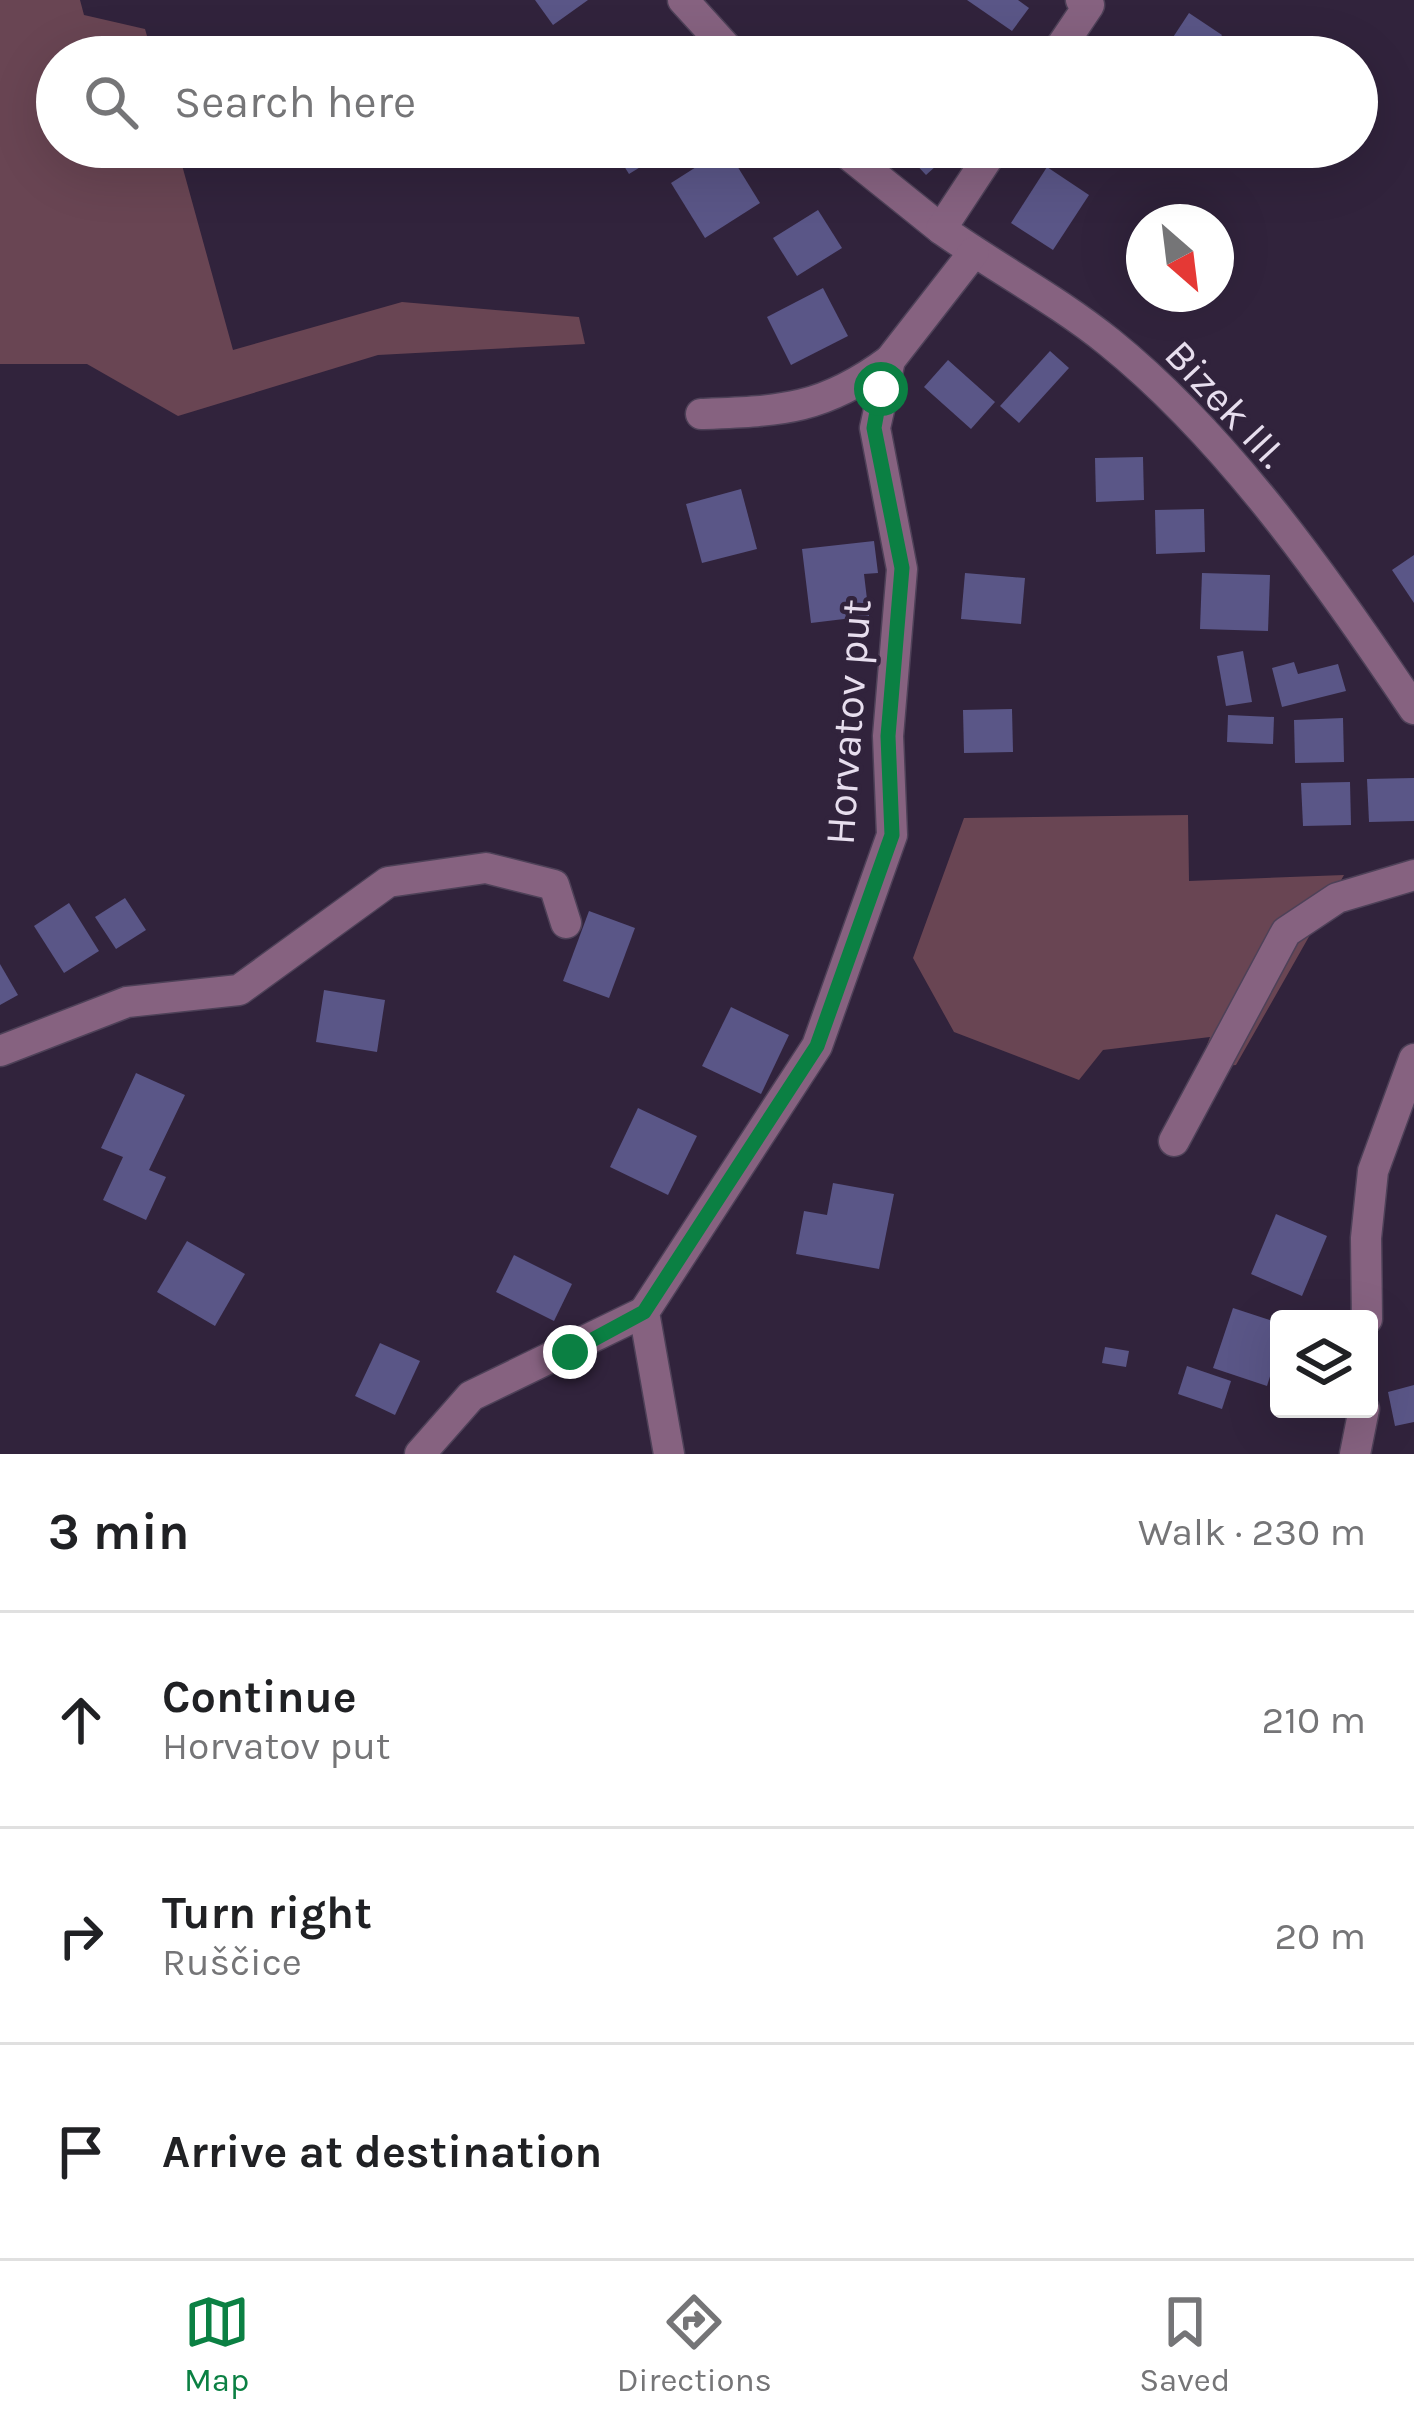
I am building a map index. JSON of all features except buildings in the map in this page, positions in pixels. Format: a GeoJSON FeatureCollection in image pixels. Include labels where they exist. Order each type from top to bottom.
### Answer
{"type":"FeatureCollection","features":[{"type":"Feature","properties":{"kind":"street"},"geometry":{"type":"LineString","coordinates":[[683,0],[716,36]]}},
{"type":"Feature","properties":{"kind":"street"},"geometry":{"type":"LineString","coordinates":[[1068,36],[1089,5],[1081,0]]}},
{"type":"Feature","properties":{"kind":"street","name":"Bizek III."},"geometry":{"type":"LineString","coordinates":[[864,168],[941,229],[1106,340],[1178,403],[1318,573],[1414,709]]}},
{"type":"Feature","properties":{"kind":"street"},"geometry":{"type":"LineString","coordinates":[[941,229],[981,168]]}},
{"type":"Feature","properties":{"kind":"street","name":"Horvatov put"},"geometry":{"type":"LineString","coordinates":[[644,1312],[817,1046],[892,835],[888,736],[902,568],[874,428],[890,361],[974,252]]}},
{"type":"Feature","properties":{"kind":"street"},"geometry":{"type":"LineString","coordinates":[[701,415],[795,411],[850,390],[890,361]]}},
{"type":"Feature","properties":{"kind":"street"},"geometry":{"type":"LineString","coordinates":[[0,1051],[127,1002],[239,990],[388,882],[486,868],[554,885],[566,923]]}},
{"type":"Feature","properties":{"kind":"street"},"geometry":{"type":"LineString","coordinates":[[1174,1141],[1286,932],[1337,898],[1414,875]]}},
{"type":"Feature","properties":{"kind":"street"},"geometry":{"type":"LineString","coordinates":[[1367,1310],[1366,1238],[1373,1171],[1414,1059]]}},
{"type":"Feature","properties":{"kind":"street"},"geometry":{"type":"LineString","coordinates":[[420,1454],[471,1396],[644,1312],[669,1454]]}},
{"type":"Feature","properties":{"kind":"street"},"geometry":{"type":"LineString","coordinates":[[1355,1454],[1362,1418]]}},
{"type":"Feature","properties":{"kind":"shaded area"},"geometry":{"type":"Polygon","coordinates":[[[0,0],[80,0],[84,15],[145,29],[147,36],[36,36],[36,168],[183,168],[233,350],[402,302],[579,317],[585,344],[378,355],[178,416],[87,364],[0,364],[0,0]]]}},
{"type":"Feature","properties":{"kind":"shaded area"},"geometry":{"type":"Polygon","coordinates":[[[1188,815],[1189,881],[1344,875],[1236,1065],[1198,1069],[1210,1037],[1103,1050],[1079,1080],[954,1032],[913,958],[964,818],[1188,815]]]}},
{"type":"Feature","properties":{"kind":"route"},"geometry":{"type":"LineString","coordinates":[[570,1352],[644,1312],[817,1046],[892,835],[888,736],[902,568],[874,428],[881,389]]}}]}
